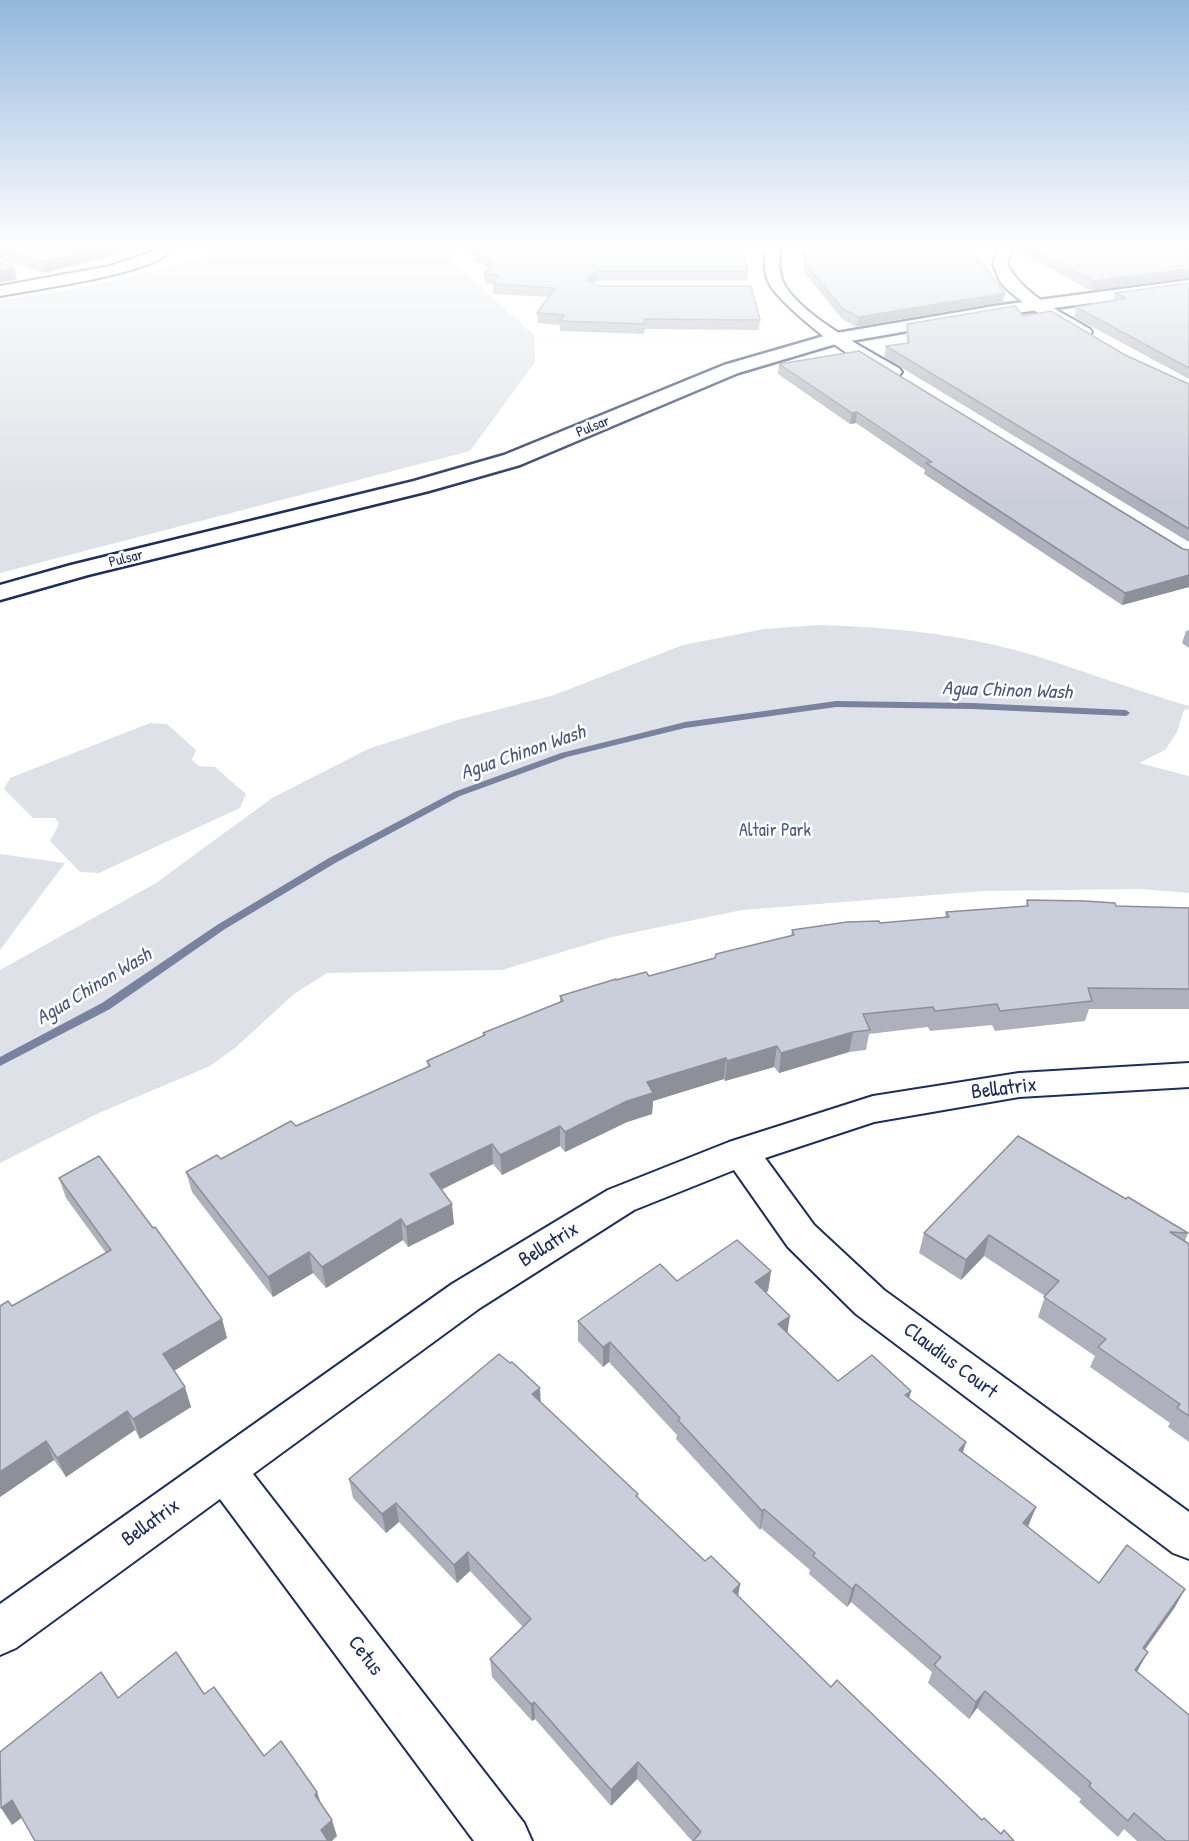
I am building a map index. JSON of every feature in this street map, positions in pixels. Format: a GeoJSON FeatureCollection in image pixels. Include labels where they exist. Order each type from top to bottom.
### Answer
{"type":"FeatureCollection","features":[{"type":"Feature","properties":{"kind":"street"},"geometry":{"type":"LineString","coordinates":[[828,331],[907,381]]}},
{"type":"Feature","properties":{"kind":"street","name":"Pulsar"},"geometry":{"type":"LineString","coordinates":[[0,593],[80,570],[421,486],[512,460],[731,369],[837,338],[880,331]]}},
{"type":"Feature","properties":{"kind":"street"},"geometry":{"type":"LineString","coordinates":[[1082,331],[1094,338]]}},
{"type":"Feature","properties":{"kind":"street","name":"Bellatrix"},"geometry":{"type":"LineString","coordinates":[[0,1632],[466,1296],[611,1206],[741,1152],[873,1109],[1019,1085],[1189,1075]]}},
{"type":"Feature","properties":{"kind":"street","name":"Claudius Court"},"geometry":{"type":"LineString","coordinates":[[741,1152],[801,1236],[870,1302],[1189,1538]]}},
{"type":"Feature","properties":{"kind":"street","name":"Cetus"},"geometry":{"type":"LineString","coordinates":[[224,1470],[506,1841]]}},
{"type":"Feature","properties":{"kind":"green space"},"geometry":{"type":"Polygon","coordinates":[[[0,331],[529,331],[534,335],[535,362],[470,451],[0,573],[0,331]]]}},
{"type":"Feature","properties":{"kind":"green space","name":"Altair Park"},"geometry":{"type":"Polygon","coordinates":[[[818,625],[900,630],[982,642],[1036,656],[1189,706],[1189,709],[1184,710],[1177,732],[1165,750],[1139,763],[1189,776],[1189,893],[1141,889],[984,891],[742,910],[612,937],[502,970],[327,973],[294,994],[235,1048],[210,1066],[99,1113],[0,1163],[0,970],[156,883],[272,798],[368,749],[457,720],[554,695],[683,645],[764,629],[818,625]]]}},
{"type":"Feature","properties":{"kind":"green space"},"geometry":{"type":"Polygon","coordinates":[[[150,723],[167,724],[196,750],[192,760],[199,766],[215,767],[246,794],[240,808],[99,873],[80,872],[50,841],[59,824],[55,818],[33,818],[4,789],[10,778],[150,723]]]}},
{"type":"Feature","properties":{"kind":"green space"},"geometry":{"type":"Polygon","coordinates":[[[0,854],[65,863],[0,950],[0,854]]]}},
{"type":"Feature","properties":{"kind":"building"},"geometry":{"type":"Polygon","coordinates":[[[908,331],[1084,331],[1125,355],[1189,384],[1189,529],[886,346],[909,343],[908,331]]]}},
{"type":"Feature","properties":{"kind":"building"},"geometry":{"type":"Polygon","coordinates":[[[1120,331],[1189,331],[1189,368],[1120,331]]]}},
{"type":"Feature","properties":{"kind":"building"},"geometry":{"type":"Polygon","coordinates":[[[859,351],[1183,549],[1189,550],[1189,575],[1125,593],[926,463],[932,462],[857,412],[852,413],[779,364],[859,351]]]}},
{"type":"Feature","properties":{"kind":"building"},"geometry":{"type":"Polygon","coordinates":[[[1027,900],[1085,901],[1115,903],[1116,906],[1189,908],[1189,989],[1088,988],[1092,1001],[1000,1011],[997,1004],[935,1011],[933,1007],[863,1014],[870,1030],[853,1032],[781,1053],[777,1046],[727,1061],[726,1058],[647,1082],[653,1093],[627,1101],[565,1132],[560,1126],[500,1155],[492,1144],[430,1174],[452,1204],[406,1227],[401,1219],[322,1267],[309,1252],[268,1277],[186,1172],[217,1155],[221,1159],[291,1121],[296,1126],[430,1066],[427,1061],[485,1035],[483,1033],[563,1001],[560,996],[616,979],[646,972],[649,976],[715,958],[716,954],[794,935],[792,930],[847,922],[879,921],[880,923],[949,917],[946,912],[1028,906],[1027,900]]]}},
{"type":"Feature","properties":{"kind":"building"},"geometry":{"type":"Polygon","coordinates":[[[1018,1136],[1188,1233],[1170,1232],[1189,1244],[1189,1416],[1177,1408],[1180,1404],[1098,1347],[1106,1339],[1044,1297],[1059,1281],[989,1235],[966,1260],[924,1233],[1018,1136]]]}},
{"type":"Feature","properties":{"kind":"building"},"geometry":{"type":"Polygon","coordinates":[[[99,1156],[153,1228],[155,1227],[222,1319],[163,1354],[185,1387],[133,1419],[127,1411],[57,1458],[46,1441],[0,1472],[0,1306],[8,1301],[12,1306],[111,1250],[59,1178],[99,1156]]]}},
{"type":"Feature","properties":{"kind":"building"},"geometry":{"type":"Polygon","coordinates":[[[737,1240],[771,1271],[755,1282],[790,1316],[778,1324],[838,1381],[872,1355],[911,1391],[905,1395],[966,1442],[959,1450],[1036,1507],[1023,1523],[1099,1583],[1127,1545],[1185,1589],[1143,1648],[1148,1652],[1135,1670],[1189,1715],[1189,1841],[1166,1841],[1134,1813],[1128,1821],[1089,1786],[1091,1783],[985,1691],[976,1702],[934,1665],[941,1657],[856,1584],[852,1589],[813,1556],[815,1553],[764,1509],[762,1511],[610,1342],[603,1347],[578,1321],[660,1264],[677,1281],[737,1240]]]}},
{"type":"Feature","properties":{"kind":"building"},"geometry":{"type":"Polygon","coordinates":[[[499,1354],[510,1363],[512,1362],[540,1388],[532,1394],[638,1494],[636,1496],[705,1561],[711,1556],[740,1584],[733,1591],[831,1687],[837,1680],[982,1820],[984,1818],[1001,1834],[1004,1830],[1014,1841],[693,1841],[701,1832],[638,1762],[611,1790],[534,1702],[531,1704],[490,1659],[531,1619],[468,1552],[454,1565],[396,1503],[382,1514],[349,1479],[499,1354]]]}},
{"type":"Feature","properties":{"kind":"building"},"geometry":{"type":"Polygon","coordinates":[[[176,1652],[204,1694],[214,1687],[264,1756],[281,1741],[317,1792],[315,1795],[332,1820],[321,1830],[328,1841],[35,1841],[12,1800],[1,1808],[0,1752],[101,1672],[118,1698],[176,1652]]]}},
{"type":"Feature","properties":{"kind":"waterway","name":"Agua Chinon Wash"},"geometry":{"type":"LineString","coordinates":[[0,1062],[106,1006],[221,927],[333,860],[457,794],[564,755],[685,725],[836,704],[972,706],[1126,713]]}}]}
